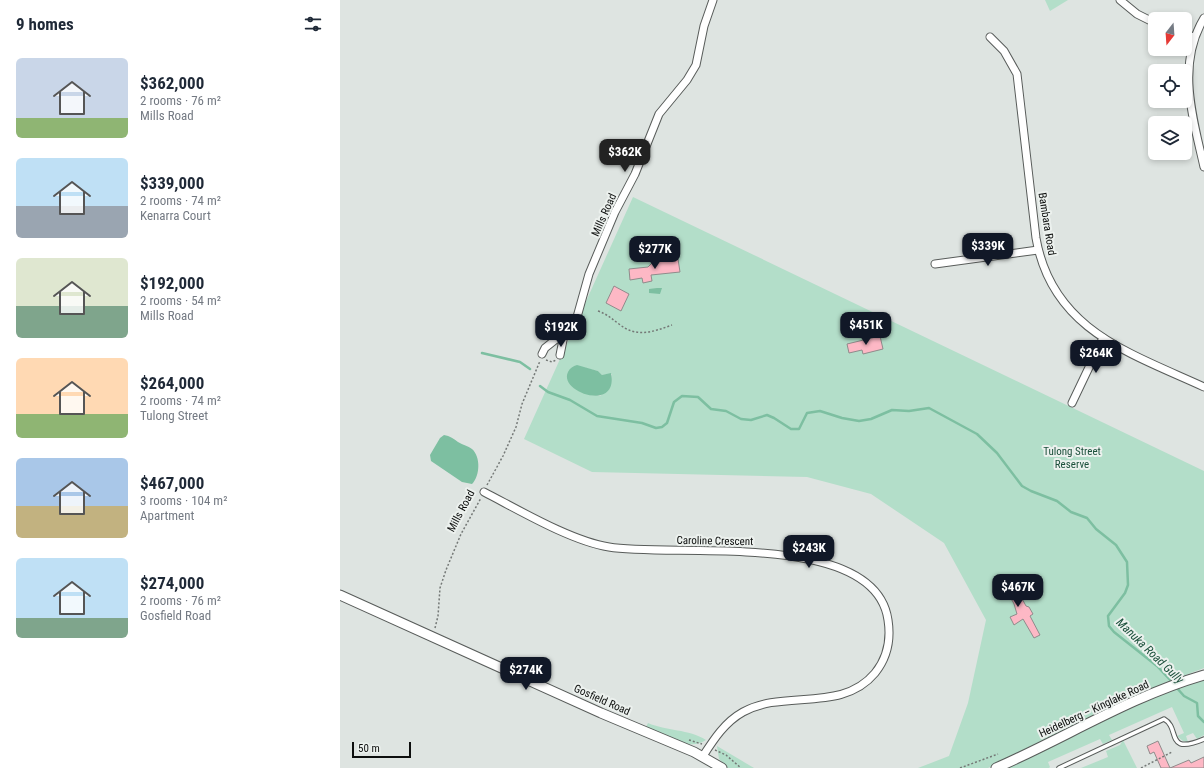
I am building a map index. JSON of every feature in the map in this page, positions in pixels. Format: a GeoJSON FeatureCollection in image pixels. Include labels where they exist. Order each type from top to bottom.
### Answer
{"type":"FeatureCollection","features":[{"type":"Feature","properties":{"kind":"street","name":"Mills Road"},"geometry":{"type":"LineString","coordinates":[[542,354],[545,348],[565,332],[577,317],[589,274],[615,212],[635,174],[659,114],[687,80],[696,65],[704,26],[713,0]]}},
{"type":"Feature","properties":{"kind":"street"},"geometry":{"type":"LineString","coordinates":[[1120,0],[1137,14],[1148,20]]}},
{"type":"Feature","properties":{"kind":"street"},"geometry":{"type":"LineString","coordinates":[[1204,18],[1194,38],[1189,60],[1188,88],[1204,167]]}},
{"type":"Feature","properties":{"kind":"street","name":"Bambara Road"},"geometry":{"type":"LineString","coordinates":[[990,37],[1009,59],[1019,83],[1038,250],[1046,274],[1064,303],[1086,326],[1103,338],[1204,387]]}},
{"type":"Feature","properties":{"kind":"street"},"geometry":{"type":"LineString","coordinates":[[934,264],[1038,250]]}},
{"type":"Feature","properties":{"kind":"street","name":"Mills Road"},"geometry":{"type":"LineString","coordinates":[[560,356],[565,332]]}},
{"type":"Feature","properties":{"kind":"street"},"geometry":{"type":"LineString","coordinates":[[1072,402],[1103,338]]}},
{"type":"Feature","properties":{"kind":"street","name":"Caroline Crescent"},"geometry":{"type":"LineString","coordinates":[[484,492],[570,534],[596,544],[631,550],[767,553],[797,556],[844,570],[861,580],[879,596],[888,617],[889,640],[881,663],[868,680],[848,692],[832,697],[770,703],[751,708],[727,724],[703,756]]}},
{"type":"Feature","properties":{"kind":"street","name":"Gosfield Road"},"geometry":{"type":"LineString","coordinates":[[340,595],[630,726],[703,756],[722,768]]}},
{"type":"Feature","properties":{"kind":"street","name":"Heidelberg – Kinglake Road"},"geometry":{"type":"LineString","coordinates":[[996,768],[1167,688],[1204,675]]}},
{"type":"Feature","properties":{"kind":"lane"},"geometry":{"type":"LineString","coordinates":[[1059,768],[1164,719],[1167,721],[1176,739],[1181,744],[1189,745],[1204,739]]}},
{"type":"Feature","properties":{"kind":"path"},"geometry":{"type":"LineString","coordinates":[[598,311],[607,314],[628,330],[636,333],[645,333],[672,325]]}},
{"type":"Feature","properties":{"kind":"path"},"geometry":{"type":"LineString","coordinates":[[542,354],[545,360],[552,362],[560,356]]}},
{"type":"Feature","properties":{"kind":"path","name":"Mills Road"},"geometry":{"type":"LineString","coordinates":[[431,637],[437,623],[440,588],[446,570],[461,534],[504,456],[542,354]]}},
{"type":"Feature","properties":{"kind":"path"},"geometry":{"type":"LineString","coordinates":[[1141,768],[1172,752]]}},
{"type":"Feature","properties":{"kind":"path"},"geometry":{"type":"LineString","coordinates":[[960,768],[998,754]]}},
{"type":"Feature","properties":{"kind":"green space"},"geometry":{"type":"Polygon","coordinates":[[[1045,0],[1068,0],[1050,11],[1045,0]]]}},
{"type":"Feature","properties":{"kind":"green space","name":"Tulong Street Reserve"},"geometry":{"type":"Polygon","coordinates":[[[633,197],[1204,471],[1204,668],[1162,684],[1163,686],[988,768],[918,768],[949,756],[968,703],[986,620],[944,543],[871,494],[807,477],[592,472],[524,439],[633,197]],[[614,286],[606,303],[621,310],[629,294],[614,286]],[[582,367],[590,395],[600,396],[609,389],[612,374],[602,375],[598,371],[582,367]]]}},
{"type":"Feature","properties":{"kind":"green space"},"geometry":{"type":"Polygon","coordinates":[[[1204,679],[1204,735],[1197,739],[1193,733],[1186,736],[1188,742],[1183,741],[1177,736],[1184,733],[1172,707],[1109,735],[1112,740],[1103,744],[1100,739],[1048,762],[1049,768],[1005,768],[1138,704],[1204,679]]]}},
{"type":"Feature","properties":{"kind":"green space"},"geometry":{"type":"Polygon","coordinates":[[[648,723],[699,736],[706,740],[691,744],[676,741],[645,729],[648,723]]]}},
{"type":"Feature","properties":{"kind":"green space"},"geometry":{"type":"Polygon","coordinates":[[[1123,740],[1137,768],[1081,768],[1108,757],[1106,751],[1120,745],[1123,740]]]}},
{"type":"Feature","properties":{"kind":"green space"},"geometry":{"type":"Polygon","coordinates":[[[717,746],[754,768],[728,768],[719,759],[717,746]]]}},
{"type":"Feature","properties":{"kind":"shaded area"},"geometry":{"type":"Polygon","coordinates":[[[662,288],[660,294],[649,293],[649,289],[662,288]]]}},
{"type":"Feature","properties":{"kind":"shaded area"},"geometry":{"type":"Polygon","coordinates":[[[577,365],[598,371],[602,375],[611,373],[611,385],[606,393],[598,396],[589,395],[579,392],[572,386],[567,379],[568,372],[572,367],[577,365]]]}},
{"type":"Feature","properties":{"kind":"shaded area"},"geometry":{"type":"Polygon","coordinates":[[[444,435],[475,452],[478,461],[478,472],[475,481],[472,484],[462,482],[431,461],[430,455],[440,438],[444,435]]]}},
{"type":"Feature","properties":{"kind":"building"},"geometry":{"type":"Polygon","coordinates":[[[678,259],[680,272],[651,275],[652,281],[643,283],[642,278],[630,280],[629,269],[648,267],[653,262],[678,259]]]}},
{"type":"Feature","properties":{"kind":"building"},"geometry":{"type":"Polygon","coordinates":[[[614,286],[629,294],[621,311],[606,303],[614,286]]]}},
{"type":"Feature","properties":{"kind":"building"},"geometry":{"type":"Polygon","coordinates":[[[880,336],[883,349],[863,354],[862,350],[849,353],[847,344],[880,336]]]}},
{"type":"Feature","properties":{"kind":"building"},"geometry":{"type":"Polygon","coordinates":[[[1005,582],[1009,589],[1019,593],[1026,606],[1029,607],[1033,614],[1030,616],[1040,635],[1034,638],[1023,619],[1014,625],[1010,617],[1017,614],[1012,600],[998,595],[994,588],[1005,582]]]}},
{"type":"Feature","properties":{"kind":"building"},"geometry":{"type":"Polygon","coordinates":[[[1158,741],[1170,768],[1161,768],[1154,752],[1150,754],[1147,746],[1158,741]]]}},
{"type":"Feature","properties":{"kind":"building"},"geometry":{"type":"Polygon","coordinates":[[[1204,757],[1204,768],[1170,768],[1189,760],[1191,763],[1204,757]]]}},
{"type":"Feature","properties":{"kind":"waterway","name":"Manuka Road Gully"},"geometry":{"type":"LineString","coordinates":[[482,353],[520,362],[530,369]]}},
{"type":"Feature","properties":{"kind":"waterway","name":"Manuka Road Gully"},"geometry":{"type":"LineString","coordinates":[[540,386],[548,392],[570,400],[597,416],[642,423],[656,428],[662,427],[667,423],[674,402],[682,396],[698,397],[711,409],[726,411],[741,419],[751,420],[767,415],[791,429],[799,429],[807,413],[820,411],[842,418],[859,421],[871,419],[892,410],[909,411],[929,408],[977,434],[997,453],[1022,486],[1057,501],[1071,512],[1087,518],[1096,529],[1116,545],[1127,562],[1128,585],[1125,593],[1108,616],[1109,626],[1114,632],[1157,666],[1173,683]]}},
{"type":"Feature","properties":{"kind":"waterway","name":"Manuka Road Gully"},"geometry":{"type":"LineString","coordinates":[[1176,687],[1184,696],[1197,703],[1198,716],[1204,722]]}}]}
